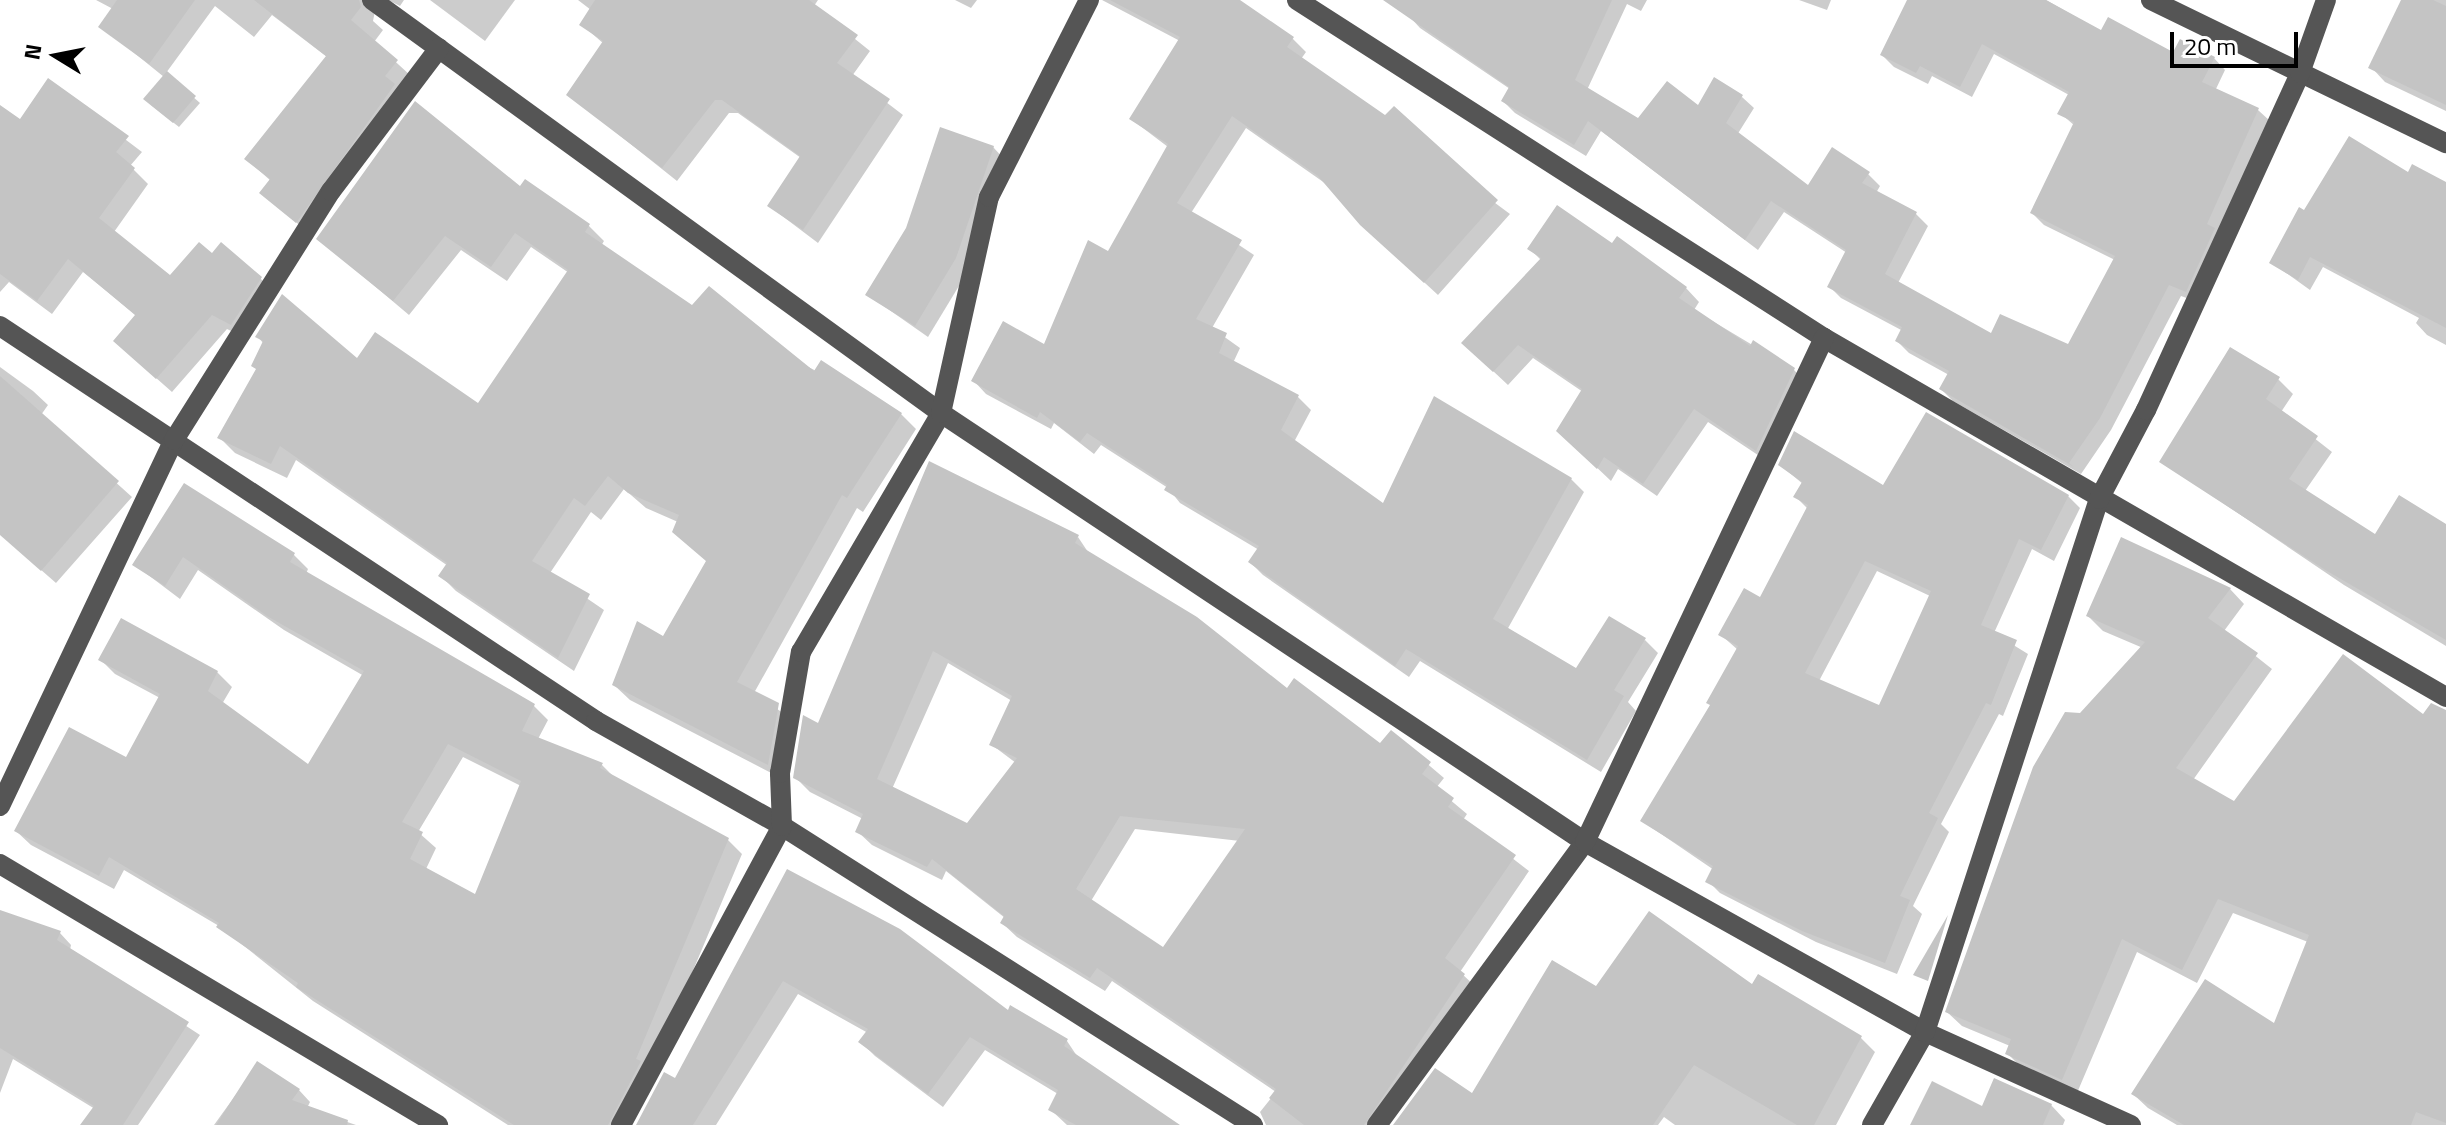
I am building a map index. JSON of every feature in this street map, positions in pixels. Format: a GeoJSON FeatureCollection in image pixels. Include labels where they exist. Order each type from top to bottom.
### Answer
{"type":"FeatureCollection","features":[{"type":"Feature","properties":{"kind":"street"},"geometry":{"type":"LineString","coordinates":[[372,0],[941,413],[1585,842],[1925,1032],[2131,1125]]}},
{"type":"Feature","properties":{"kind":"street"},"geometry":{"type":"LineString","coordinates":[[621,1125],[782,826],[780,773],[801,652],[941,413],[989,197],[1089,0]]}},
{"type":"Feature","properties":{"kind":"street"},"geometry":{"type":"LineString","coordinates":[[1297,0],[1824,338],[2446,697]]}},
{"type":"Feature","properties":{"kind":"street"},"geometry":{"type":"LineString","coordinates":[[2151,0],[2446,143]]}},
{"type":"Feature","properties":{"kind":"street"},"geometry":{"type":"LineString","coordinates":[[1872,1125],[1925,1032],[2099,499],[2146,410],[2300,73],[2326,0]]}},
{"type":"Feature","properties":{"kind":"street"},"geometry":{"type":"LineString","coordinates":[[0,806],[174,440],[331,191],[439,48]]}},
{"type":"Feature","properties":{"kind":"street"},"geometry":{"type":"LineString","coordinates":[[0,326],[596,721],[782,826],[1253,1125]]}},
{"type":"Feature","properties":{"kind":"street"},"geometry":{"type":"LineString","coordinates":[[1377,1125],[1585,842],[1824,338]]}},
{"type":"Feature","properties":{"kind":"street"},"geometry":{"type":"LineString","coordinates":[[0,864],[438,1125]]}},
{"type":"Feature","properties":{"kind":"building"},"geometry":{"type":"Polygon","coordinates":[[[117,0],[195,0],[149,64],[98,27],[117,0]]]}},
{"type":"Feature","properties":{"kind":"building"},"geometry":{"type":"Polygon","coordinates":[[[254,0],[359,0],[361,7],[351,20],[398,60],[385,76],[395,84],[296,223],[259,193],[270,179],[244,159],[326,56],[254,0]]]}},
{"type":"Feature","properties":{"kind":"building"},"geometry":{"type":"Polygon","coordinates":[[[595,0],[809,0],[858,35],[837,63],[890,99],[803,230],[767,206],[800,156],[722,100],[715,100],[662,168],[566,95],[603,41],[579,25],[595,0]]]}},
{"type":"Feature","properties":{"kind":"building"},"geometry":{"type":"Polygon","coordinates":[[[1110,0],[1240,0],[1294,37],[1287,47],[1385,115],[1394,106],[1498,200],[1424,283],[1360,225],[1318,176],[1232,116],[1177,203],[1242,240],[1196,319],[1227,333],[1219,353],[1299,395],[1281,430],[1383,503],[1434,396],[1572,478],[1493,619],[1576,668],[1609,616],[1646,638],[1614,690],[1624,696],[1587,760],[1406,649],[1395,666],[1248,562],[1259,546],[1164,490],[1167,485],[1087,433],[1080,442],[1040,412],[1037,418],[971,381],[1003,321],[1044,344],[1088,240],[1108,251],[1168,144],[1129,119],[1180,37],[1110,0]]]}},
{"type":"Feature","properties":{"kind":"building"},"geometry":{"type":"Polygon","coordinates":[[[1383,0],[1612,0],[1575,80],[1638,118],[1667,81],[1698,105],[1714,77],[1743,95],[1726,123],[1808,185],[1832,147],[1870,172],[1862,183],[1917,212],[1885,274],[1991,333],[2000,314],[2068,344],[2115,256],[2030,213],[2074,122],[2057,114],[2069,92],[1982,44],[1960,87],[1920,66],[1916,73],[1880,55],[1907,0],[2046,0],[2101,30],[2108,17],[2173,52],[2180,39],[2215,57],[2202,82],[2259,108],[2207,224],[2215,228],[2186,292],[2169,285],[2100,418],[2069,463],[2074,467],[1939,389],[1949,371],[1895,341],[1902,327],[1827,287],[1846,250],[1771,201],[1745,240],[1588,121],[1574,145],[1501,101],[1509,87],[1383,0]]]}},
{"type":"Feature","properties":{"kind":"building"},"geometry":{"type":"Polygon","coordinates":[[[2401,0],[2433,0],[2446,6],[2446,105],[2368,68],[2401,0]]]}},
{"type":"Feature","properties":{"kind":"building"},"geometry":{"type":"Polygon","coordinates":[[[167,71],[196,96],[173,123],[143,99],[167,71]]]}},
{"type":"Feature","properties":{"kind":"building"},"geometry":{"type":"Polygon","coordinates":[[[48,78],[129,136],[116,152],[135,168],[99,218],[170,275],[199,242],[212,253],[221,242],[262,277],[231,325],[212,315],[156,379],[113,341],[135,315],[68,259],[37,301],[0,274],[0,105],[20,119],[48,78]]]}},
{"type":"Feature","properties":{"kind":"building"},"geometry":{"type":"Polygon","coordinates":[[[415,101],[520,186],[525,179],[590,224],[585,232],[692,305],[709,286],[814,371],[821,360],[902,413],[847,498],[842,495],[737,682],[779,703],[768,765],[612,685],[637,621],[663,636],[706,561],[672,532],[679,515],[628,493],[608,476],[585,506],[574,498],[532,561],[590,594],[558,658],[438,576],[447,563],[280,446],[271,464],[217,438],[256,369],[251,366],[263,341],[255,337],[282,294],[357,358],[375,332],[478,403],[568,270],[515,233],[491,267],[445,236],[393,301],[316,239],[415,101]]]}},
{"type":"Feature","properties":{"kind":"building"},"geometry":{"type":"Polygon","coordinates":[[[940,127],[994,146],[956,258],[915,326],[865,295],[906,228],[940,127]]]}},
{"type":"Feature","properties":{"kind":"building"},"geometry":{"type":"Polygon","coordinates":[[[2349,136],[2408,172],[2412,164],[2446,182],[2446,328],[2310,257],[2298,280],[2269,263],[2299,207],[2304,210],[2349,136]]]}},
{"type":"Feature","properties":{"kind":"building"},"geometry":{"type":"Polygon","coordinates":[[[1557,205],[1612,243],[1617,236],[1687,287],[1679,298],[1750,346],[1753,340],[1795,368],[1756,451],[1694,409],[1643,484],[1604,457],[1597,469],[1556,431],[1582,389],[1518,345],[1493,372],[1461,343],[1541,258],[1527,249],[1557,205]]]}},
{"type":"Feature","properties":{"kind":"building"},"geometry":{"type":"Polygon","coordinates":[[[2230,347],[2280,377],[2266,399],[2318,436],[2289,479],[2375,534],[2399,495],[2446,524],[2446,640],[2327,571],[2159,462],[2230,347]]]}},
{"type":"Feature","properties":{"kind":"building"},"geometry":{"type":"Polygon","coordinates":[[[0,376],[119,481],[41,571],[0,535],[0,376]]]}},
{"type":"Feature","properties":{"kind":"building"},"geometry":{"type":"Polygon","coordinates":[[[1926,412],[2069,495],[2041,550],[2019,539],[1981,625],[2017,640],[1991,705],[1986,703],[1929,813],[1938,818],[1900,896],[1910,900],[1885,963],[1802,931],[1705,882],[1713,866],[1640,821],[1710,705],[1706,703],[1738,646],[1718,635],[1744,588],[1760,597],[1808,505],[1793,497],[1802,482],[1778,465],[1794,431],[1883,485],[1926,412]],[[1865,561],[1805,673],[1879,705],[1931,591],[1865,561]]]}},
{"type":"Feature","properties":{"kind":"building"},"geometry":{"type":"Polygon","coordinates":[[[929,461],[1079,535],[1075,543],[1197,617],[1287,688],[1294,678],[1380,743],[1391,730],[1431,762],[1422,774],[1454,798],[1448,807],[1516,855],[1445,958],[1465,974],[1364,1125],[1304,1125],[1269,1098],[1276,1089],[1097,968],[1090,978],[1000,923],[1004,916],[932,859],[927,867],[855,832],[863,814],[793,778],[803,715],[818,723],[929,461]],[[933,651],[877,779],[967,823],[1017,758],[989,745],[1012,696],[933,651]],[[1120,816],[1076,889],[1163,947],[1245,829],[1120,816]]]}},
{"type":"Feature","properties":{"kind":"building"},"geometry":{"type":"Polygon","coordinates":[[[184,483],[295,553],[290,562],[535,704],[522,731],[603,763],[600,768],[729,838],[636,1059],[641,1061],[608,1125],[514,1125],[296,987],[298,983],[216,927],[219,923],[109,857],[99,876],[14,831],[69,727],[126,757],[160,694],[98,660],[121,618],[218,671],[208,691],[308,764],[364,671],[267,616],[183,557],[165,586],[132,565],[184,483]],[[448,744],[402,822],[423,832],[410,859],[475,894],[521,781],[448,744]]]}},
{"type":"Feature","properties":{"kind":"building"},"geometry":{"type":"Polygon","coordinates":[[[2121,537],[2231,588],[2208,618],[2258,653],[2176,768],[2234,801],[2343,654],[2423,714],[2431,703],[2446,710],[2446,1123],[2416,1112],[2411,1125],[2184,1125],[2131,1094],[2205,979],[2274,1023],[2309,935],[2218,899],[2182,970],[2122,939],[2062,1080],[2005,1054],[2011,1039],[1945,1012],[2033,767],[2065,712],[2080,713],[2145,642],[2086,616],[2121,537]]]}},
{"type":"Feature","properties":{"kind":"building"},"geometry":{"type":"Polygon","coordinates":[[[787,869],[900,929],[1008,1010],[1010,1005],[1068,1039],[1064,1046],[1180,1125],[1076,1125],[1048,1110],[1058,1090],[970,1037],[928,1094],[858,1042],[868,1029],[783,981],[693,1125],[636,1125],[664,1072],[675,1078],[787,869]]]}},
{"type":"Feature","properties":{"kind":"building"},"geometry":{"type":"Polygon","coordinates":[[[0,910],[61,931],[57,940],[189,1022],[123,1125],[80,1125],[94,1106],[0,1048],[0,910]]]}},
{"type":"Feature","properties":{"kind":"building"},"geometry":{"type":"Polygon","coordinates":[[[1649,911],[1752,984],[1758,974],[1862,1036],[1814,1125],[1797,1125],[1694,1065],[1653,1125],[1393,1125],[1435,1068],[1472,1093],[1552,960],[1596,986],[1649,911]]]}},
{"type":"Feature","properties":{"kind":"building"},"geometry":{"type":"Polygon","coordinates":[[[1948,915],[1928,981],[1913,975],[1948,915]]]}},
{"type":"Feature","properties":{"kind":"building"},"geometry":{"type":"Polygon","coordinates":[[[257,1061],[300,1089],[292,1100],[348,1120],[347,1125],[216,1125],[257,1061]]]}},
{"type":"Feature","properties":{"kind":"building"},"geometry":{"type":"Polygon","coordinates":[[[1994,1078],[2052,1104],[2043,1125],[1910,1125],[1932,1081],[1982,1106],[1994,1078]]]}}]}
